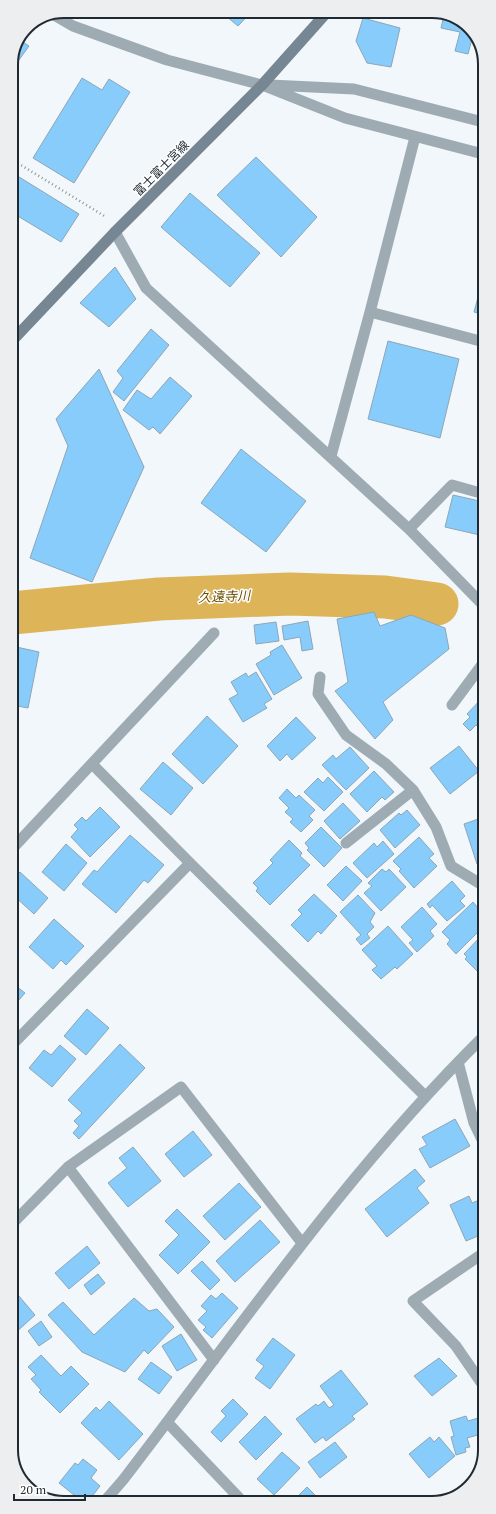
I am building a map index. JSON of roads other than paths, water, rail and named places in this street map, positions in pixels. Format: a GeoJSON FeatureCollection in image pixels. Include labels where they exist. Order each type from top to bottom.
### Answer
{"type":"FeatureCollection","features":[{"type":"Feature","properties":{"kind":"main road","name":"富士富士宮線"},"geometry":{"type":"LineString","coordinates":[[18,335],[115,232],[262,85],[322,18]]}},
{"type":"Feature","properties":{"kind":"street"},"geometry":{"type":"LineString","coordinates":[[60,18],[73,26],[167,60],[262,85],[345,118],[478,153]]}},
{"type":"Feature","properties":{"kind":"street"},"geometry":{"type":"LineString","coordinates":[[262,85],[354,89],[478,121]]}},
{"type":"Feature","properties":{"kind":"street"},"geometry":{"type":"LineString","coordinates":[[330,456],[370,312],[415,137]]}},
{"type":"Feature","properties":{"kind":"street"},"geometry":{"type":"LineString","coordinates":[[115,232],[146,288],[409,529],[478,600]]}},
{"type":"Feature","properties":{"kind":"street"},"geometry":{"type":"LineString","coordinates":[[370,312],[478,340]]}},
{"type":"Feature","properties":{"kind":"street"},"geometry":{"type":"LineString","coordinates":[[409,529],[452,485],[478,492]]}},
{"type":"Feature","properties":{"kind":"street"},"geometry":{"type":"LineString","coordinates":[[18,843],[214,633]]}},
{"type":"Feature","properties":{"kind":"street"},"geometry":{"type":"LineString","coordinates":[[452,705],[478,670]]}},
{"type":"Feature","properties":{"kind":"street"},"geometry":{"type":"LineString","coordinates":[[320,677],[318,694],[346,736],[386,764],[412,790],[436,827],[451,866],[478,882]]}},
{"type":"Feature","properties":{"kind":"street"},"geometry":{"type":"LineString","coordinates":[[92,764],[426,1096]]}},
{"type":"Feature","properties":{"kind":"street"},"geometry":{"type":"LineString","coordinates":[[346,843],[412,790]]}},
{"type":"Feature","properties":{"kind":"street"},"geometry":{"type":"LineString","coordinates":[[18,1039],[190,863]]}},
{"type":"Feature","properties":{"kind":"street"},"geometry":{"type":"LineString","coordinates":[[109,1496],[123,1480],[302,1243],[426,1096],[478,1042]]}},
{"type":"Feature","properties":{"kind":"street"},"geometry":{"type":"LineString","coordinates":[[458,1062],[474,1123],[478,1131]]}},
{"type":"Feature","properties":{"kind":"street"},"geometry":{"type":"LineString","coordinates":[[18,1218],[68,1167],[180,1087],[302,1243]]}},
{"type":"Feature","properties":{"kind":"street"},"geometry":{"type":"LineString","coordinates":[[68,1167],[214,1360]]}},
{"type":"Feature","properties":{"kind":"street"},"geometry":{"type":"LineString","coordinates":[[478,1257],[413,1301],[456,1346],[478,1378]]}},
{"type":"Feature","properties":{"kind":"street"},"geometry":{"type":"LineString","coordinates":[[167,1422],[237,1496]]}},
{"type":"Feature","properties":{"kind":"waterway","name":"久遠寺川"},"geometry":{"type":"LineString","coordinates":[[18,612],[159,599],[290,594],[385,597],[437,604]]}}]}
